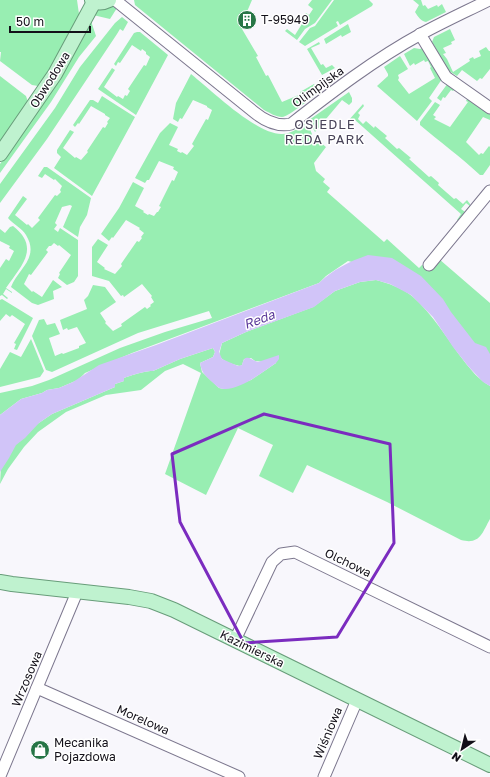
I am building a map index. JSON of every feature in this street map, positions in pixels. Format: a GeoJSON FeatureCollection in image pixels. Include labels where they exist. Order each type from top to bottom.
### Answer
{"type":"FeatureCollection","features":[{"type":"Feature","properties":{"kind":"main road"},"geometry":{"type":"LineString","coordinates":[[93,1],[104,2],[109,0]]}},
{"type":"Feature","properties":{"kind":"main road","name":"Obwodowa"},"geometry":{"type":"LineString","coordinates":[[0,154],[55,74],[93,1]]}},
{"type":"Feature","properties":{"kind":"main road","name":"Kazimierska"},"geometry":{"type":"LineString","coordinates":[[0,582],[129,597],[151,601],[174,610],[490,765]]}},
{"type":"Feature","properties":{"kind":"street","name":"Olimpijska"},"geometry":{"type":"LineString","coordinates":[[115,0],[254,112],[267,121],[283,126],[291,124],[368,66],[420,34],[489,0]]}},
{"type":"Feature","properties":{"kind":"street"},"geometry":{"type":"LineString","coordinates":[[420,34],[446,77],[490,108]]}},
{"type":"Feature","properties":{"kind":"street"},"geometry":{"type":"LineString","coordinates":[[429,265],[490,191]]}},
{"type":"Feature","properties":{"kind":"street","name":"Olchowa"},"geometry":{"type":"LineString","coordinates":[[235,640],[272,562],[282,554],[295,552],[490,647]]}},
{"type":"Feature","properties":{"kind":"street","name":"Wrzosowa"},"geometry":{"type":"LineString","coordinates":[[0,776],[78,592]]}},
{"type":"Feature","properties":{"kind":"street","name":"Morelowa"},"geometry":{"type":"LineString","coordinates":[[37,688],[238,777]]}},
{"type":"Feature","properties":{"kind":"street","name":"Wiśniowa"},"geometry":{"type":"LineString","coordinates":[[324,777],[357,700]]}},
{"type":"Feature","properties":{"kind":"highlighted area"},"geometry":{"type":"Polygon","coordinates":[[[264,414],[390,444],[394,543],[337,637],[244,643],[180,522],[172,454],[264,414]]]}},
{"type":"Feature","properties":{"kind":"green space"},"geometry":{"type":"Polygon","coordinates":[[[0,0],[77,0],[79,14],[81,16],[43,83],[38,86],[32,85],[0,61],[0,0]]]}},
{"type":"Feature","properties":{"kind":"green space"},"geometry":{"type":"Polygon","coordinates":[[[134,0],[252,0],[246,14],[251,17],[246,16],[243,22],[249,25],[242,29],[258,56],[256,57],[266,76],[268,75],[282,102],[301,94],[300,92],[314,84],[317,94],[285,116],[280,117],[271,114],[264,110],[135,5],[134,0]]]}},
{"type":"Feature","properties":{"kind":"green space"},"geometry":{"type":"Polygon","coordinates":[[[312,0],[332,0],[315,23],[305,29],[297,40],[285,31],[287,29],[295,35],[305,19],[303,17],[306,13],[309,15],[313,9],[308,5],[312,0]]]}},
{"type":"Feature","properties":{"kind":"green space"},"geometry":{"type":"Polygon","coordinates":[[[334,0],[369,0],[373,4],[340,25],[338,21],[336,22],[338,26],[305,46],[299,42],[310,28],[315,26],[334,0]]]}},
{"type":"Feature","properties":{"kind":"green space"},"geometry":{"type":"Polygon","coordinates":[[[413,0],[421,0],[423,6],[425,5],[428,9],[437,5],[438,7],[442,4],[446,12],[426,22],[415,12],[419,5],[413,0]]]}},
{"type":"Feature","properties":{"kind":"green space"},"geometry":{"type":"Polygon","coordinates":[[[111,6],[117,8],[110,19],[93,15],[99,9],[111,6]]]}},
{"type":"Feature","properties":{"kind":"green space"},"geometry":{"type":"Polygon","coordinates":[[[122,17],[128,22],[123,31],[120,29],[47,139],[0,203],[0,184],[55,108],[80,67],[115,23],[122,17]]]}},
{"type":"Feature","properties":{"kind":"green space"},"geometry":{"type":"Polygon","coordinates":[[[91,21],[96,36],[79,57],[51,102],[0,173],[0,164],[20,136],[91,21]]]}},
{"type":"Feature","properties":{"kind":"green space"},"geometry":{"type":"Polygon","coordinates":[[[348,24],[351,32],[342,37],[341,35],[326,44],[324,39],[348,24]]]}},
{"type":"Feature","properties":{"kind":"green space"},"geometry":{"type":"Polygon","coordinates":[[[450,29],[455,40],[451,42],[452,44],[443,48],[446,53],[443,54],[453,72],[470,61],[469,59],[473,57],[474,59],[481,56],[479,51],[486,47],[490,51],[490,69],[482,79],[480,78],[477,81],[462,70],[457,76],[449,71],[432,42],[434,37],[450,29]]]}},
{"type":"Feature","properties":{"kind":"green space"},"geometry":{"type":"Polygon","coordinates":[[[140,32],[168,55],[136,115],[98,89],[112,68],[115,70],[104,87],[117,97],[118,96],[123,99],[125,95],[127,96],[130,91],[128,89],[144,65],[146,66],[150,57],[142,49],[141,51],[132,45],[120,63],[118,62],[116,66],[114,64],[134,33],[140,32]]]}},
{"type":"Feature","properties":{"kind":"green space"},"geometry":{"type":"Polygon","coordinates":[[[319,42],[320,44],[311,48],[321,65],[323,64],[326,68],[332,65],[335,68],[322,75],[307,49],[319,42]]]}},
{"type":"Feature","properties":{"kind":"green space"},"geometry":{"type":"Polygon","coordinates":[[[414,48],[422,48],[442,79],[429,98],[432,101],[417,121],[377,86],[388,76],[384,67],[400,56],[408,69],[398,75],[398,80],[409,94],[435,78],[428,61],[425,62],[424,60],[410,66],[404,54],[414,48]]]}},
{"type":"Feature","properties":{"kind":"green space"},"geometry":{"type":"Polygon","coordinates":[[[191,74],[247,120],[272,132],[282,134],[289,133],[307,122],[312,134],[310,137],[316,142],[319,138],[320,142],[326,147],[314,163],[316,171],[325,179],[323,182],[330,188],[327,192],[384,242],[387,239],[419,268],[422,265],[424,266],[439,259],[490,303],[490,363],[412,277],[348,261],[326,276],[319,283],[132,353],[85,373],[78,380],[59,388],[47,390],[21,399],[0,415],[0,393],[32,386],[49,380],[120,348],[165,332],[212,318],[209,311],[138,333],[52,372],[46,370],[32,336],[39,320],[44,319],[47,325],[55,323],[60,334],[49,338],[55,356],[79,348],[79,346],[86,343],[77,327],[63,330],[60,320],[87,309],[84,300],[88,296],[93,285],[105,287],[116,302],[100,313],[106,322],[105,323],[113,331],[122,326],[121,324],[145,307],[147,309],[154,302],[151,297],[152,296],[142,284],[124,297],[123,295],[121,296],[109,281],[92,276],[92,247],[98,239],[108,245],[97,262],[105,268],[104,269],[115,274],[122,266],[121,264],[137,241],[139,242],[142,238],[141,237],[144,233],[139,229],[140,228],[126,220],[113,238],[112,237],[109,241],[101,234],[119,208],[133,182],[144,188],[135,206],[148,215],[154,216],[161,207],[159,206],[172,180],[174,181],[178,172],[173,169],[174,167],[159,161],[149,180],[145,183],[135,178],[160,133],[170,123],[178,127],[169,145],[178,149],[177,151],[187,155],[194,146],[192,144],[206,119],[208,120],[212,110],[207,106],[193,100],[182,119],[180,118],[178,122],[173,119],[176,103],[191,74]]]}},
{"type":"Feature","properties":{"kind":"green space"},"geometry":{"type":"Polygon","coordinates":[[[0,76],[26,96],[28,102],[0,145],[0,76]]]}},
{"type":"Feature","properties":{"kind":"green space"},"geometry":{"type":"Polygon","coordinates":[[[448,83],[490,113],[490,120],[483,117],[466,142],[479,155],[481,153],[483,154],[489,146],[490,147],[490,165],[483,175],[480,175],[420,125],[420,122],[435,102],[440,105],[433,115],[436,117],[434,119],[450,127],[468,102],[466,101],[467,99],[455,89],[453,91],[451,90],[445,98],[443,97],[441,101],[437,98],[448,83]]]}},
{"type":"Feature","properties":{"kind":"green space"},"geometry":{"type":"Polygon","coordinates":[[[349,92],[352,102],[349,105],[342,100],[315,132],[309,120],[349,92]]]}},
{"type":"Feature","properties":{"kind":"green space"},"geometry":{"type":"Polygon","coordinates":[[[102,96],[135,117],[92,196],[54,168],[61,157],[57,153],[57,150],[70,130],[74,132],[63,148],[75,158],[76,157],[81,160],[88,152],[87,151],[103,127],[105,128],[110,118],[91,106],[79,124],[78,123],[75,127],[73,125],[90,100],[98,103],[102,96]]]}},
{"type":"Feature","properties":{"kind":"green space"},"geometry":{"type":"Polygon","coordinates":[[[363,104],[364,106],[358,113],[360,115],[358,119],[363,124],[366,121],[374,128],[375,126],[387,136],[385,138],[397,149],[399,148],[411,158],[409,159],[429,177],[431,176],[439,183],[438,185],[454,199],[456,198],[463,204],[467,200],[470,206],[466,203],[461,209],[468,214],[459,222],[457,220],[461,214],[355,120],[349,125],[348,121],[363,104]]]}},
{"type":"Feature","properties":{"kind":"green space"},"geometry":{"type":"Polygon","coordinates":[[[44,167],[47,167],[91,198],[87,215],[80,227],[78,237],[63,227],[72,206],[70,205],[62,207],[55,223],[57,225],[54,229],[58,232],[60,228],[78,240],[78,276],[74,282],[67,285],[58,278],[59,273],[71,255],[59,245],[58,246],[54,243],[49,246],[46,250],[48,252],[31,275],[29,274],[24,284],[32,292],[33,291],[42,297],[53,280],[62,287],[53,291],[54,299],[38,305],[32,303],[11,287],[26,263],[31,250],[30,243],[26,235],[8,218],[23,196],[27,199],[15,215],[32,228],[40,220],[38,218],[55,195],[57,196],[61,192],[60,190],[62,186],[55,179],[54,180],[45,174],[42,178],[38,176],[44,167]]]}},
{"type":"Feature","properties":{"kind":"green space"},"geometry":{"type":"Polygon","coordinates":[[[13,226],[26,242],[27,249],[26,257],[22,265],[6,288],[12,293],[6,289],[3,294],[8,298],[7,299],[2,295],[0,296],[0,268],[6,259],[9,261],[14,251],[9,248],[10,246],[0,241],[0,229],[5,233],[10,227],[13,226]]]}},
{"type":"Feature","properties":{"kind":"green space"},"geometry":{"type":"Polygon","coordinates":[[[376,280],[395,286],[412,296],[420,303],[472,371],[482,381],[490,386],[490,519],[480,537],[472,541],[461,540],[387,502],[307,465],[293,493],[259,476],[273,445],[238,428],[206,495],[165,474],[201,373],[183,364],[165,371],[141,390],[106,395],[66,412],[38,432],[24,447],[8,469],[0,484],[2,448],[52,414],[115,387],[115,384],[124,381],[124,378],[126,377],[153,371],[180,359],[213,348],[215,352],[213,357],[200,363],[202,372],[219,388],[224,389],[251,380],[276,363],[255,361],[251,358],[244,359],[242,365],[240,366],[225,361],[219,355],[222,343],[246,332],[313,307],[335,291],[360,282],[376,280]]]}},
{"type":"Feature","properties":{"kind":"green space"},"geometry":{"type":"Polygon","coordinates":[[[2,299],[33,318],[17,350],[14,349],[16,344],[14,343],[25,324],[12,315],[10,317],[6,314],[0,321],[0,300],[2,299]]]}},
{"type":"Feature","properties":{"kind":"green space"},"geometry":{"type":"Polygon","coordinates":[[[31,339],[44,371],[40,377],[0,387],[0,369],[10,352],[21,357],[31,339]]]}},
{"type":"Feature","properties":{"kind":"water","name":"Reda"},"geometry":{"type":"Polygon","coordinates":[[[368,255],[392,258],[421,276],[443,299],[475,343],[486,347],[490,354],[490,386],[483,382],[468,366],[433,317],[411,295],[390,284],[376,280],[360,282],[335,291],[314,307],[246,332],[222,343],[219,352],[222,359],[238,366],[242,365],[243,361],[247,358],[258,362],[279,355],[279,359],[276,363],[244,384],[230,389],[222,389],[205,375],[200,363],[213,357],[215,352],[213,348],[180,359],[153,371],[126,377],[124,378],[124,381],[115,384],[115,387],[52,414],[39,423],[16,445],[0,472],[0,415],[21,399],[47,390],[59,388],[73,382],[99,365],[319,283],[342,266],[368,255]]]}},
{"type":"Feature","properties":{"kind":"place","name":"T-95949"},"geometry":{"type":"Point","coordinates":[247,20]}},
{"type":"Feature","properties":{"kind":"place","name":"Mecanika Pojazdowa"},"geometry":{"type":"Point","coordinates":[40,750]}},
{"type":"Feature","properties":{"kind":"district","name":"OSIEDLE REDA PARK"},"geometry":{"type":"Point","coordinates":[325,132]}}]}
